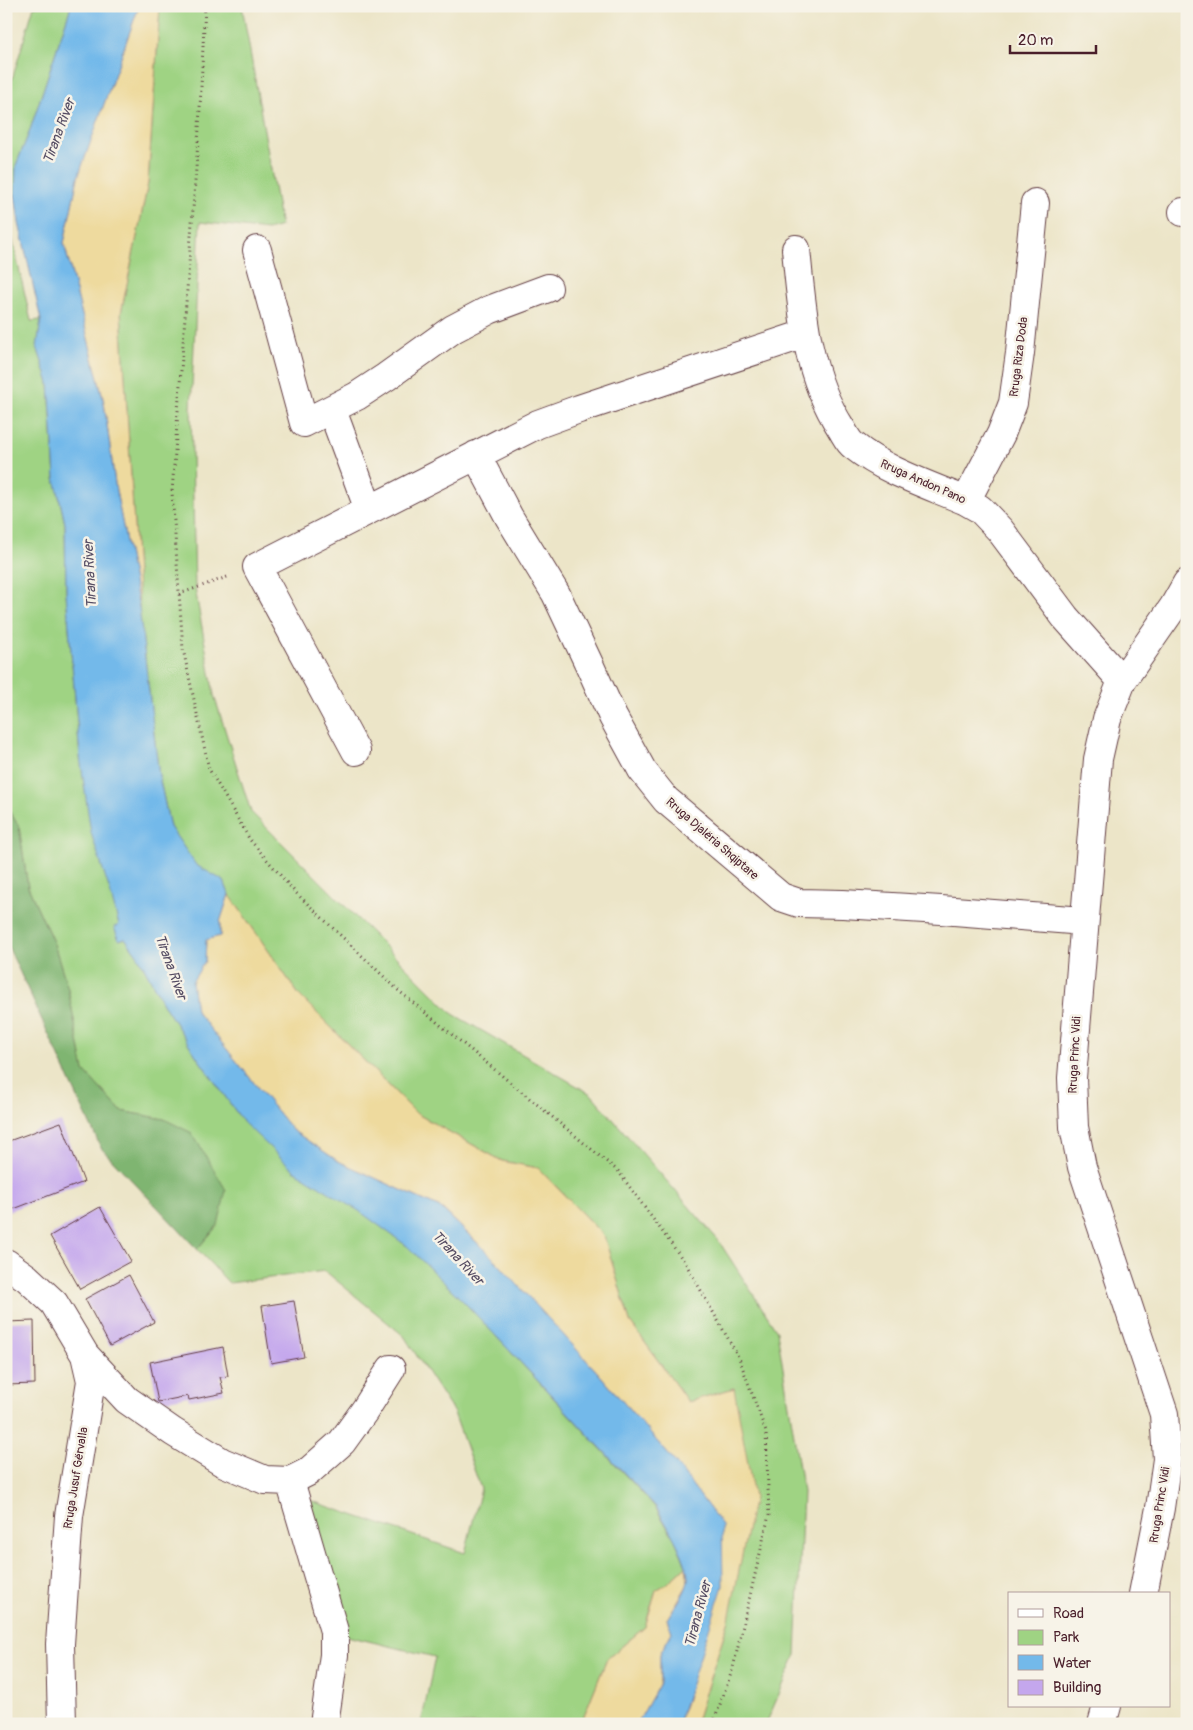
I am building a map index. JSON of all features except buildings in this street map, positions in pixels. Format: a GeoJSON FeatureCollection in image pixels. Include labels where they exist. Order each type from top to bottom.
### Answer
{"type":"FeatureCollection","features":[{"type":"Feature","properties":{"kind":"street","name":"Rruga Riza Doda"},"geometry":{"type":"LineString","coordinates":[[966,501],[1001,434],[1013,403],[1020,353],[1034,203]]}},
{"type":"Feature","properties":{"kind":"street","name":"Rruga Andon Pano"},"geometry":{"type":"LineString","coordinates":[[796,249],[805,334],[818,385],[834,418],[852,445],[874,461],[966,501],[980,509],[1000,530],[1065,617],[1122,681]]}},
{"type":"Feature","properties":{"kind":"street"},"geometry":{"type":"LineString","coordinates":[[257,250],[304,423],[332,410],[386,377],[453,329],[489,310],[548,288]]}},
{"type":"Feature","properties":{"kind":"street"},"geometry":{"type":"LineString","coordinates":[[356,751],[257,567],[538,424],[805,334]]}},
{"type":"Feature","properties":{"kind":"street"},"geometry":{"type":"LineString","coordinates":[[332,410],[368,510]]}},
{"type":"Feature","properties":{"kind":"street","name":"Rruga Djalëria Shqiptare"},"geometry":{"type":"LineString","coordinates":[[476,455],[509,517],[556,594],[612,717],[642,770],[666,800],[781,897],[799,903],[843,904],[1084,921]]}},
{"type":"Feature","properties":{"kind":"street","name":"Rruga Princ Vidi"},"geometry":{"type":"LineString","coordinates":[[1143,1592],[1157,1528],[1177,1462],[1164,1414],[1082,1167],[1074,1127],[1072,1078],[1098,759],[1107,719],[1122,681],[1183,600]]}},
{"type":"Feature","properties":{"kind":"street","name":"Rruga Jusuf Gërvalla"},"geometry":{"type":"LineString","coordinates":[[6,1263],[27,1278],[54,1303],[85,1355],[91,1381],[69,1516],[60,1644],[62,1724]]}},
{"type":"Feature","properties":{"kind":"street"},"geometry":{"type":"LineString","coordinates":[[85,1355],[127,1400],[173,1432],[222,1462],[265,1480],[290,1481],[308,1472],[342,1442],[391,1369]]}},
{"type":"Feature","properties":{"kind":"street"},"geometry":{"type":"LineString","coordinates":[[87,1406],[100,1396],[110,1395],[127,1400]]}},
{"type":"Feature","properties":{"kind":"street"},"geometry":{"type":"LineString","coordinates":[[290,1481],[334,1631],[334,1655],[324,1724]]}},
{"type":"Feature","properties":{"kind":"street"},"geometry":{"type":"LineString","coordinates":[[1102,1724],[1107,1708]]}},
{"type":"Feature","properties":{"kind":"path"},"geometry":{"type":"LineString","coordinates":[[205,6],[199,128],[172,492],[183,649],[209,769],[250,840],[294,891],[398,991],[618,1171],[686,1264],[739,1358],[766,1432],[769,1515],[733,1668],[713,1724]]}},
{"type":"Feature","properties":{"kind":"path"},"geometry":{"type":"LineString","coordinates":[[179,594],[257,567]]}},
{"type":"Feature","properties":{"kind":"green space"},"geometry":{"type":"Polygon","coordinates":[[[34,6],[71,6],[29,133],[16,165],[15,194],[11,206],[7,178],[6,115],[8,93],[34,6]]]}},
{"type":"Feature","properties":{"kind":"green space"},"geometry":{"type":"Polygon","coordinates":[[[160,6],[242,6],[281,226],[267,230],[200,222],[191,408],[195,588],[214,695],[251,812],[453,1014],[591,1094],[718,1240],[777,1331],[803,1492],[796,1655],[766,1724],[695,1724],[729,1619],[734,1388],[688,1402],[630,1322],[604,1236],[538,1168],[502,1161],[417,1114],[299,995],[229,894],[224,881],[196,866],[170,827],[159,776],[139,607],[121,313],[148,183],[160,6]]]}},
{"type":"Feature","properties":{"kind":"green space"},"geometry":{"type":"Polygon","coordinates":[[[7,216],[31,321],[41,320],[37,347],[49,383],[55,478],[65,524],[66,593],[80,757],[119,925],[120,940],[125,938],[138,956],[165,1007],[197,1057],[244,1123],[407,1246],[466,1304],[655,1507],[675,1540],[686,1566],[668,1583],[656,1590],[645,1627],[607,1659],[579,1724],[421,1724],[435,1657],[343,1635],[306,1499],[465,1553],[481,1489],[454,1413],[404,1336],[325,1271],[229,1283],[197,1249],[218,1225],[164,1119],[121,1111],[84,1071],[68,989],[54,944],[28,887],[19,827],[6,805],[7,216]]]}},
{"type":"Feature","properties":{"kind":"green space"},"geometry":{"type":"Polygon","coordinates":[[[6,805],[19,827],[28,887],[54,944],[68,989],[84,1071],[121,1111],[164,1119],[192,1133],[226,1190],[218,1225],[197,1249],[101,1148],[6,942],[6,805]]]}},
{"type":"Feature","properties":{"kind":"sand"},"geometry":{"type":"Polygon","coordinates":[[[139,6],[160,6],[148,183],[121,313],[139,607],[116,491],[104,402],[64,243],[78,177],[139,6]]]}},
{"type":"Feature","properties":{"kind":"sand"},"geometry":{"type":"Polygon","coordinates":[[[229,894],[299,995],[417,1114],[502,1161],[538,1168],[604,1236],[630,1322],[688,1402],[734,1388],[754,1497],[729,1619],[695,1724],[678,1724],[688,1696],[722,1525],[675,1462],[599,1374],[495,1260],[443,1209],[338,1161],[292,1130],[196,1011],[192,982],[205,961],[206,939],[220,936],[220,922],[229,894]]]}},
{"type":"Feature","properties":{"kind":"sand"},"geometry":{"type":"Polygon","coordinates":[[[686,1566],[688,1584],[667,1619],[672,1632],[660,1654],[660,1683],[637,1724],[579,1724],[607,1659],[645,1627],[656,1590],[668,1583],[686,1566]]]}},
{"type":"Feature","properties":{"kind":"water","name":"Tirana River"},"geometry":{"type":"Polygon","coordinates":[[[71,6],[139,6],[78,177],[64,243],[104,403],[116,491],[139,607],[159,776],[170,827],[196,865],[224,881],[229,894],[220,922],[220,936],[206,940],[205,961],[192,982],[196,1011],[292,1130],[338,1161],[442,1209],[495,1260],[599,1374],[675,1462],[722,1525],[723,1586],[678,1724],[637,1724],[660,1683],[660,1654],[672,1632],[667,1619],[683,1594],[688,1577],[678,1545],[656,1507],[466,1304],[407,1246],[359,1211],[295,1171],[244,1123],[197,1057],[165,1007],[138,956],[125,938],[119,940],[114,927],[119,925],[91,833],[80,757],[66,593],[65,524],[55,478],[49,383],[37,347],[41,320],[19,223],[15,194],[16,165],[29,133],[71,6]]]}}]}
